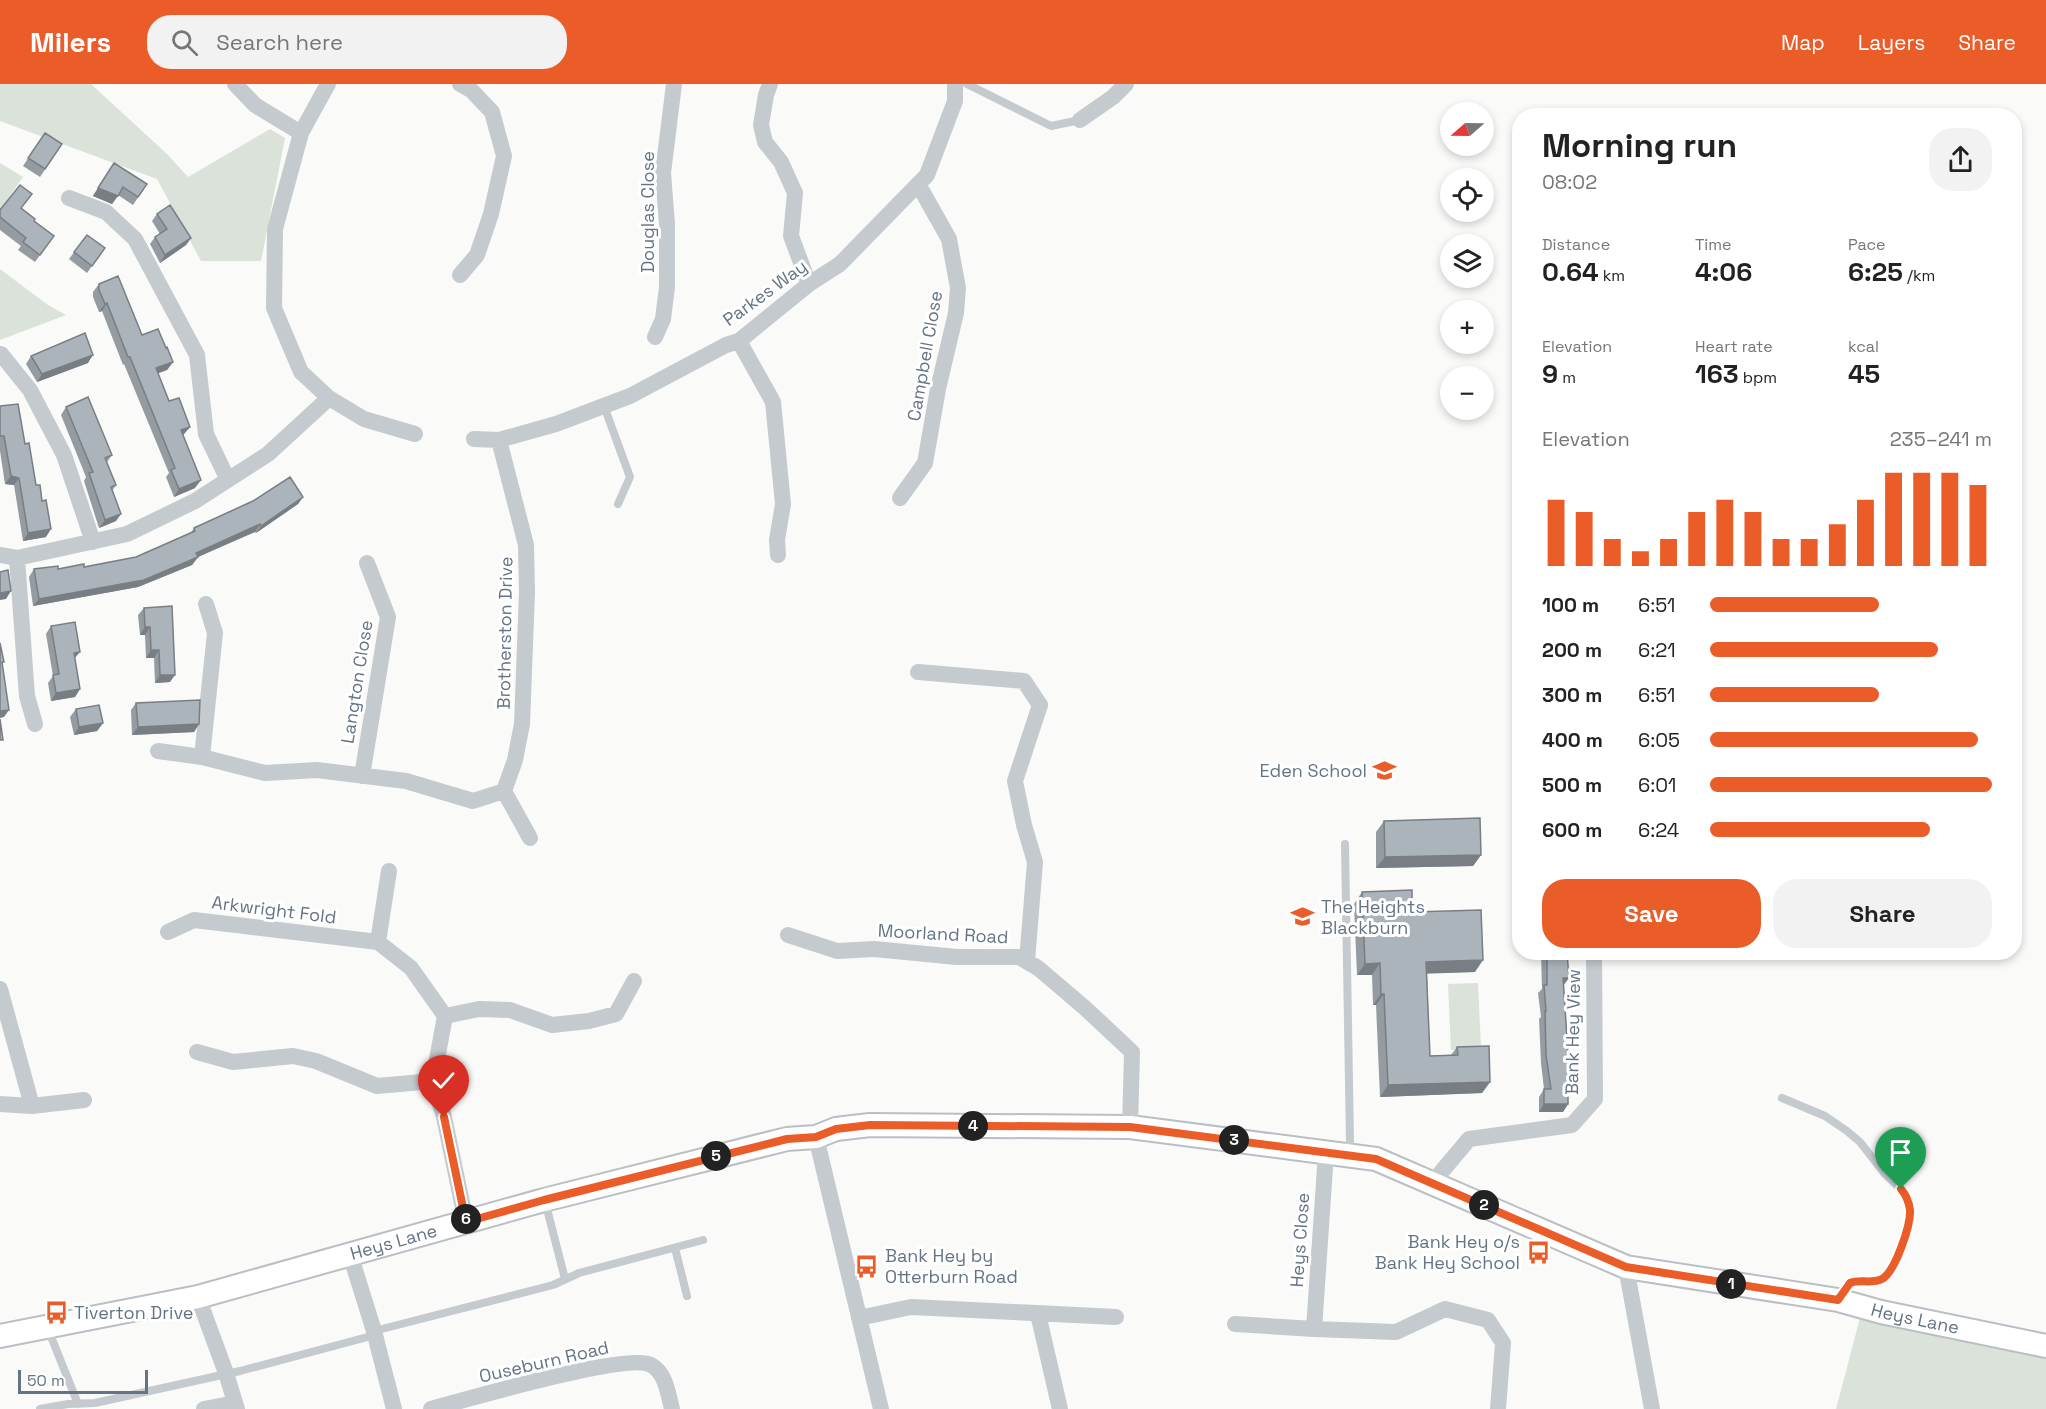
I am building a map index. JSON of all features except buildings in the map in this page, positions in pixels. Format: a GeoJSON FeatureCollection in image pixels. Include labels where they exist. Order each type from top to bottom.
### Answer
{"type":"FeatureCollection","features":[{"type":"Feature","properties":{"kind":"street"},"geometry":{"type":"LineString","coordinates":[[235,84],[255,105],[301,133]]}},
{"type":"Feature","properties":{"kind":"street"},"geometry":{"type":"LineString","coordinates":[[328,84],[301,133],[275,229],[274,308],[302,372],[329,398],[364,419],[415,434]]}},
{"type":"Feature","properties":{"kind":"street"},"geometry":{"type":"LineString","coordinates":[[460,84],[471,90],[492,112],[504,156],[491,214],[477,255],[460,275]]}},
{"type":"Feature","properties":{"kind":"street","name":"Douglas Close"},"geometry":{"type":"LineString","coordinates":[[655,337],[663,320],[667,287],[667,224],[663,173],[674,84]]}},
{"type":"Feature","properties":{"kind":"street"},"geometry":{"type":"LineString","coordinates":[[770,84],[761,124],[765,142],[781,162],[795,193],[790,237],[809,284]]}},
{"type":"Feature","properties":{"kind":"street","name":"Parkes Way"},"geometry":{"type":"LineString","coordinates":[[474,440],[499,440],[556,424],[630,396],[726,345],[739,341],[809,284],[840,264],[927,175],[955,101],[955,84]]}},
{"type":"Feature","properties":{"kind":"street"},"geometry":{"type":"LineString","coordinates":[[1080,120],[1113,97],[1126,84]]}},
{"type":"Feature","properties":{"kind":"street","name":"Campbell Close"},"geometry":{"type":"LineString","coordinates":[[900,498],[925,463],[938,388],[957,304],[958,288],[950,239],[918,184]]}},
{"type":"Feature","properties":{"kind":"street"},"geometry":{"type":"LineString","coordinates":[[69,198],[106,212],[135,239],[197,355],[206,434],[228,480]]}},
{"type":"Feature","properties":{"kind":"street"},"geometry":{"type":"LineString","coordinates":[[739,341],[773,402],[783,504],[777,540],[778,555]]}},
{"type":"Feature","properties":{"kind":"street"},"geometry":{"type":"LineString","coordinates":[[1,354],[30,390],[64,455],[93,542]]}},
{"type":"Feature","properties":{"kind":"street"},"geometry":{"type":"LineString","coordinates":[[0,555],[17,558],[128,534],[195,501],[268,454],[329,398]]}},
{"type":"Feature","properties":{"kind":"street","name":"Brotherston Drive"},"geometry":{"type":"LineString","coordinates":[[499,440],[526,545],[527,592],[522,724],[515,760],[504,791]]}},
{"type":"Feature","properties":{"kind":"street"},"geometry":{"type":"LineString","coordinates":[[17,558],[27,696],[35,724]]}},
{"type":"Feature","properties":{"kind":"street","name":"Langton Close"},"geometry":{"type":"LineString","coordinates":[[362,776],[388,617],[367,563]]}},
{"type":"Feature","properties":{"kind":"street"},"geometry":{"type":"LineString","coordinates":[[202,757],[215,633],[206,604]]}},
{"type":"Feature","properties":{"kind":"street"},"geometry":{"type":"LineString","coordinates":[[918,672],[1024,681],[1040,705],[1015,781],[1024,825],[1035,862],[1027,961]]}},
{"type":"Feature","properties":{"kind":"street"},"geometry":{"type":"LineString","coordinates":[[158,751],[202,757],[265,773],[317,770],[406,782],[473,801],[504,791],[530,838]]}},
{"type":"Feature","properties":{"kind":"street"},"geometry":{"type":"LineString","coordinates":[[389,871],[378,942],[411,968],[445,1016],[434,1081],[466,1222]]}},
{"type":"Feature","properties":{"kind":"street","name":"Arkwright Fold"},"geometry":{"type":"LineString","coordinates":[[168,932],[194,921],[378,942]]}},
{"type":"Feature","properties":{"kind":"street","name":"Moorland Road"},"geometry":{"type":"LineString","coordinates":[[788,935],[837,951],[874,949],[957,957],[1019,957],[1027,961],[1078,1001],[1132,1052],[1130,1127]]}},
{"type":"Feature","properties":{"kind":"street","name":"Bank Hey View"},"geometry":{"type":"LineString","coordinates":[[1432,1183],[1469,1139],[1572,1125],[1594,1100],[1594,960]]}},
{"type":"Feature","properties":{"kind":"street"},"geometry":{"type":"LineString","coordinates":[[445,1016],[479,1009],[510,1010],[552,1026],[589,1021],[616,1014],[634,981]]}},
{"type":"Feature","properties":{"kind":"street"},"geometry":{"type":"LineString","coordinates":[[0,989],[33,1106]]}},
{"type":"Feature","properties":{"kind":"street"},"geometry":{"type":"LineString","coordinates":[[197,1052],[233,1062],[292,1056],[316,1061],[376,1086],[434,1081]]}},
{"type":"Feature","properties":{"kind":"street"},"geometry":{"type":"LineString","coordinates":[[0,1104],[33,1106],[84,1100]]}},
{"type":"Feature","properties":{"kind":"street","name":"Heys Lane"},"geometry":{"type":"LineString","coordinates":[[0,1336],[198,1297],[544,1200],[787,1139],[816,1137],[836,1129],[870,1125],[1130,1127],[1376,1159],[1626,1267],[1838,1300],[1881,1312],[2046,1346]]}},
{"type":"Feature","properties":{"kind":"street"},"geometry":{"type":"LineString","coordinates":[[816,1137],[881,1409]]}},
{"type":"Feature","properties":{"kind":"street","name":"Heys Close"},"geometry":{"type":"LineString","coordinates":[[1314,1329],[1336,1154]]}},
{"type":"Feature","properties":{"kind":"street"},"geometry":{"type":"LineString","coordinates":[[350,1254],[375,1333],[394,1409]]}},
{"type":"Feature","properties":{"kind":"street"},"geometry":{"type":"LineString","coordinates":[[1626,1267],[1652,1409]]}},
{"type":"Feature","properties":{"kind":"street"},"geometry":{"type":"LineString","coordinates":[[198,1297],[236,1406],[204,1409]]}},
{"type":"Feature","properties":{"kind":"street"},"geometry":{"type":"LineString","coordinates":[[859,1318],[911,1307],[1116,1317]]}},
{"type":"Feature","properties":{"kind":"street"},"geometry":{"type":"LineString","coordinates":[[1235,1323],[1396,1332],[1445,1309],[1488,1320],[1503,1343],[1498,1409]]}},
{"type":"Feature","properties":{"kind":"street"},"geometry":{"type":"LineString","coordinates":[[1038,1314],[1060,1409]]}},
{"type":"Feature","properties":{"kind":"street","name":"Ouseburn Road"},"geometry":{"type":"LineString","coordinates":[[431,1409],[569,1373],[643,1362],[658,1370],[665,1382],[672,1409]]}},
{"type":"Feature","properties":{"kind":"lane"},"geometry":{"type":"LineString","coordinates":[[967,84],[1051,126],[1080,120]]}},
{"type":"Feature","properties":{"kind":"lane"},"geometry":{"type":"LineString","coordinates":[[604,406],[630,477],[618,504]]}},
{"type":"Feature","properties":{"kind":"lane"},"geometry":{"type":"LineString","coordinates":[[1336,1154],[1350,1142],[1345,844]]}},
{"type":"Feature","properties":{"kind":"lane"},"geometry":{"type":"LineString","coordinates":[[1782,1098],[1825,1116],[1860,1142],[1885,1174],[1905,1194],[1910,1209],[1905,1235],[1895,1261],[1887,1274],[1881,1280],[1850,1283],[1838,1300]]}},
{"type":"Feature","properties":{"kind":"lane"},"geometry":{"type":"LineString","coordinates":[[544,1200],[565,1279]]}},
{"type":"Feature","properties":{"kind":"lane"},"geometry":{"type":"LineString","coordinates":[[40,1409],[95,1403],[240,1371],[553,1285],[579,1273],[703,1240]]}},
{"type":"Feature","properties":{"kind":"lane"},"geometry":{"type":"LineString","coordinates":[[675,1248],[687,1296]]}},
{"type":"Feature","properties":{"kind":"lane"},"geometry":{"type":"LineString","coordinates":[[46,1326],[78,1404]]}},
{"type":"Feature","properties":{"kind":"shaded area"},"geometry":{"type":"Polygon","coordinates":[[[0,84],[91,84],[167,154],[188,177],[270,129],[285,138],[261,261],[201,261],[157,179],[0,121],[0,84]]]}},
{"type":"Feature","properties":{"kind":"shaded area"},"geometry":{"type":"Polygon","coordinates":[[[0,163],[23,177],[0,210],[0,163]]]}},
{"type":"Feature","properties":{"kind":"shaded area"},"geometry":{"type":"Polygon","coordinates":[[[0,269],[48,305],[66,315],[0,340],[0,269]]]}},
{"type":"Feature","properties":{"kind":"shaded area"},"geometry":{"type":"Polygon","coordinates":[[[1478,983],[1481,1048],[1451,1050],[1448,984],[1478,983]]]}},
{"type":"Feature","properties":{"kind":"shaded area"},"geometry":{"type":"Polygon","coordinates":[[[1861,1314],[2046,1352],[2046,1409],[1836,1409],[1861,1314]]]}},
{"type":"Feature","properties":{"kind":"place","name":"Eden School"},"geometry":{"type":"Point","coordinates":[1385,771]}},
{"type":"Feature","properties":{"kind":"place","name":"The Heights Blackburn"},"geometry":{"type":"Point","coordinates":[1303,917]}},
{"type":"Feature","properties":{"kind":"place","name":"Bank Hey o/s Bank Hey School"},"geometry":{"type":"Point","coordinates":[1538,1252]}},
{"type":"Feature","properties":{"kind":"place","name":"Bank Hey by Otterburn Road"},"geometry":{"type":"Point","coordinates":[867,1266]}},
{"type":"Feature","properties":{"kind":"place","name":"Tiverton Drive"},"geometry":{"type":"Point","coordinates":[56,1313]}},
{"type":"Feature","properties":{"kind":"route"},"geometry":{"type":"LineString","coordinates":[[444,1117],[466,1222],[787,1139],[816,1137],[836,1129],[870,1125],[1130,1127],[1376,1159],[1626,1267],[1838,1300],[1845,1288],[1854,1281],[1881,1280],[1895,1261],[1910,1216],[1908,1201],[1901,1189]]}}]}
